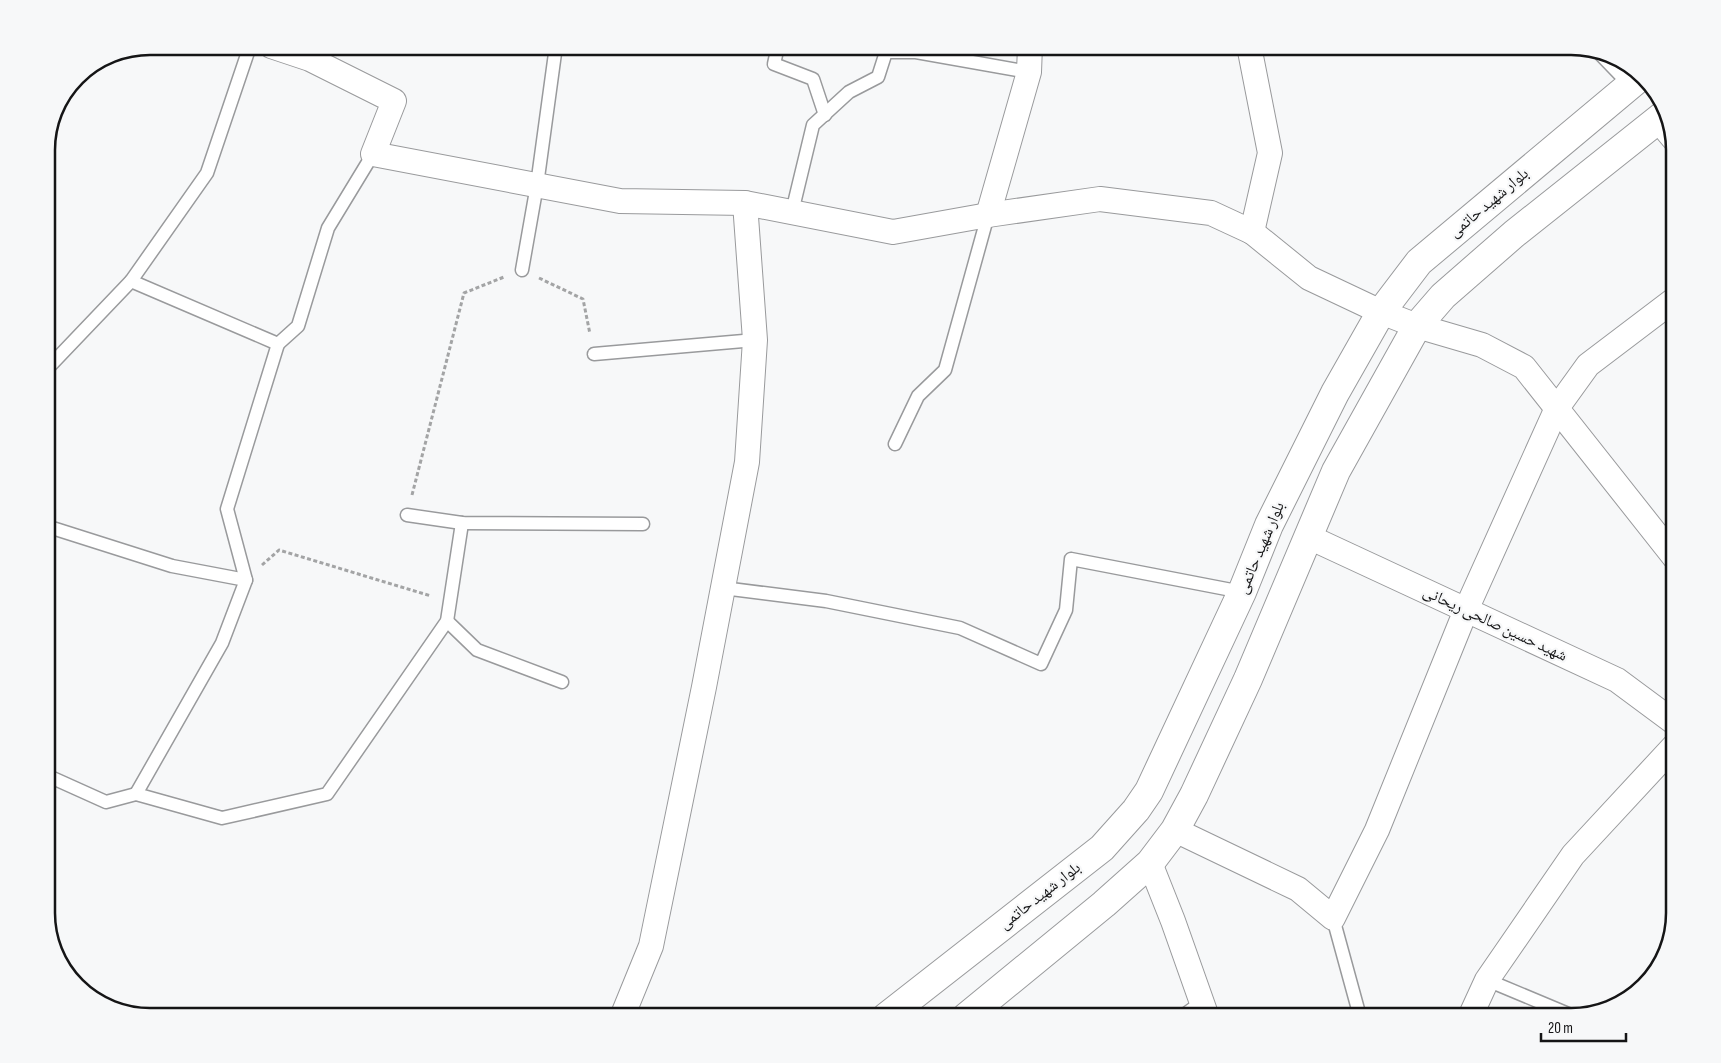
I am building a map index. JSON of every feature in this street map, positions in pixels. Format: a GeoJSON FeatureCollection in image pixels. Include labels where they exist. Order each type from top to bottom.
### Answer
{"type":"FeatureCollection","features":[{"type":"Feature","properties":{"kind":"main road","name":"بلوار شهید حاتمی"},"geometry":{"type":"LineString","coordinates":[[898,1008],[1102,848],[1136,810],[1150,791],[1242,592],[1269,525],[1336,393],[1381,312],[1419,262],[1635,81]]}},
{"type":"Feature","properties":{"kind":"main road"},"geometry":{"type":"LineString","coordinates":[[983,1008],[1150,863],[1174,830],[1194,795],[1248,679],[1336,471],[1417,326],[1444,296],[1514,234],[1662,126]]}},
{"type":"Feature","properties":{"kind":"street"},"geometry":{"type":"LineString","coordinates":[[320,55],[394,101],[373,154],[620,201],[746,202],[893,232],[988,215],[1100,199],[1211,214],[1252,232],[1310,278],[1381,312],[1417,326],[1482,345],[1524,367],[1666,547]]}},
{"type":"Feature","properties":{"kind":"street"},"geometry":{"type":"LineString","coordinates":[[988,215],[1029,72],[1030,55]]}},
{"type":"Feature","properties":{"kind":"street"},"geometry":{"type":"LineString","coordinates":[[1251,55],[1270,153],[1252,232]]}},
{"type":"Feature","properties":{"kind":"street"},"geometry":{"type":"LineString","coordinates":[[626,1008],[652,946],[747,462],[755,340],[746,202]]}},
{"type":"Feature","properties":{"kind":"street"},"geometry":{"type":"LineString","coordinates":[[1174,830],[1298,888],[1333,918],[1377,830],[1466,610],[1557,408],[1588,365],[1666,306]]}},
{"type":"Feature","properties":{"kind":"street","name":"شهید حسین صالحی ریحانی"},"geometry":{"type":"LineString","coordinates":[[1309,537],[1616,680],[1666,716]]}},
{"type":"Feature","properties":{"kind":"street"},"geometry":{"type":"LineString","coordinates":[[1474,1008],[1487,980],[1573,856],[1666,755]]}},
{"type":"Feature","properties":{"kind":"street"},"geometry":{"type":"LineString","coordinates":[[1150,863],[1205,1008]]}},
{"type":"Feature","properties":{"kind":"lane"},"geometry":{"type":"LineString","coordinates":[[55,361],[131,281],[207,173],[247,55]]}},
{"type":"Feature","properties":{"kind":"lane"},"geometry":{"type":"LineString","coordinates":[[522,270],[555,55]]}},
{"type":"Feature","properties":{"kind":"lane"},"geometry":{"type":"LineString","coordinates":[[776,55],[774,64],[813,79],[825,114]]}},
{"type":"Feature","properties":{"kind":"lane"},"geometry":{"type":"LineString","coordinates":[[792,212],[814,125],[849,92],[878,77],[885,55]]}},
{"type":"Feature","properties":{"kind":"lane"},"geometry":{"type":"LineString","coordinates":[[933,55],[1029,72]]}},
{"type":"Feature","properties":{"kind":"lane"},"geometry":{"type":"LineString","coordinates":[[1621,69],[1635,81]]}},
{"type":"Feature","properties":{"kind":"lane"},"geometry":{"type":"LineString","coordinates":[[136,794],[222,643],[246,580],[227,509],[278,344],[298,326],[328,228],[373,154]]}},
{"type":"Feature","properties":{"kind":"lane"},"geometry":{"type":"LineString","coordinates":[[895,444],[918,396],[945,370],[988,215]]}},
{"type":"Feature","properties":{"kind":"lane"},"geometry":{"type":"LineString","coordinates":[[131,281],[278,344]]}},
{"type":"Feature","properties":{"kind":"lane"},"geometry":{"type":"LineString","coordinates":[[594,354],[755,340]]}},
{"type":"Feature","properties":{"kind":"lane"},"geometry":{"type":"LineString","coordinates":[[407,515],[462,523],[643,524]]}},
{"type":"Feature","properties":{"kind":"lane"},"geometry":{"type":"LineString","coordinates":[[55,779],[106,802],[136,794],[222,818],[327,794],[447,622],[462,523]]}},
{"type":"Feature","properties":{"kind":"lane"},"geometry":{"type":"LineString","coordinates":[[55,529],[172,566],[246,580]]}},
{"type":"Feature","properties":{"kind":"lane"},"geometry":{"type":"LineString","coordinates":[[723,588],[826,601],[960,628],[1041,664],[1066,610],[1071,559],[1242,592]]}},
{"type":"Feature","properties":{"kind":"lane"},"geometry":{"type":"LineString","coordinates":[[447,622],[477,650],[562,682]]}},
{"type":"Feature","properties":{"kind":"lane"},"geometry":{"type":"LineString","coordinates":[[1333,918],[1358,1008]]}},
{"type":"Feature","properties":{"kind":"lane"},"geometry":{"type":"LineString","coordinates":[[1487,980],[1554,1008]]}},
{"type":"Feature","properties":{"kind":"path"},"geometry":{"type":"LineString","coordinates":[[407,515],[464,293],[522,270],[583,299],[594,354]]}},
{"type":"Feature","properties":{"kind":"path"},"geometry":{"type":"LineString","coordinates":[[246,580],[278,550],[450,602]]}}]}
